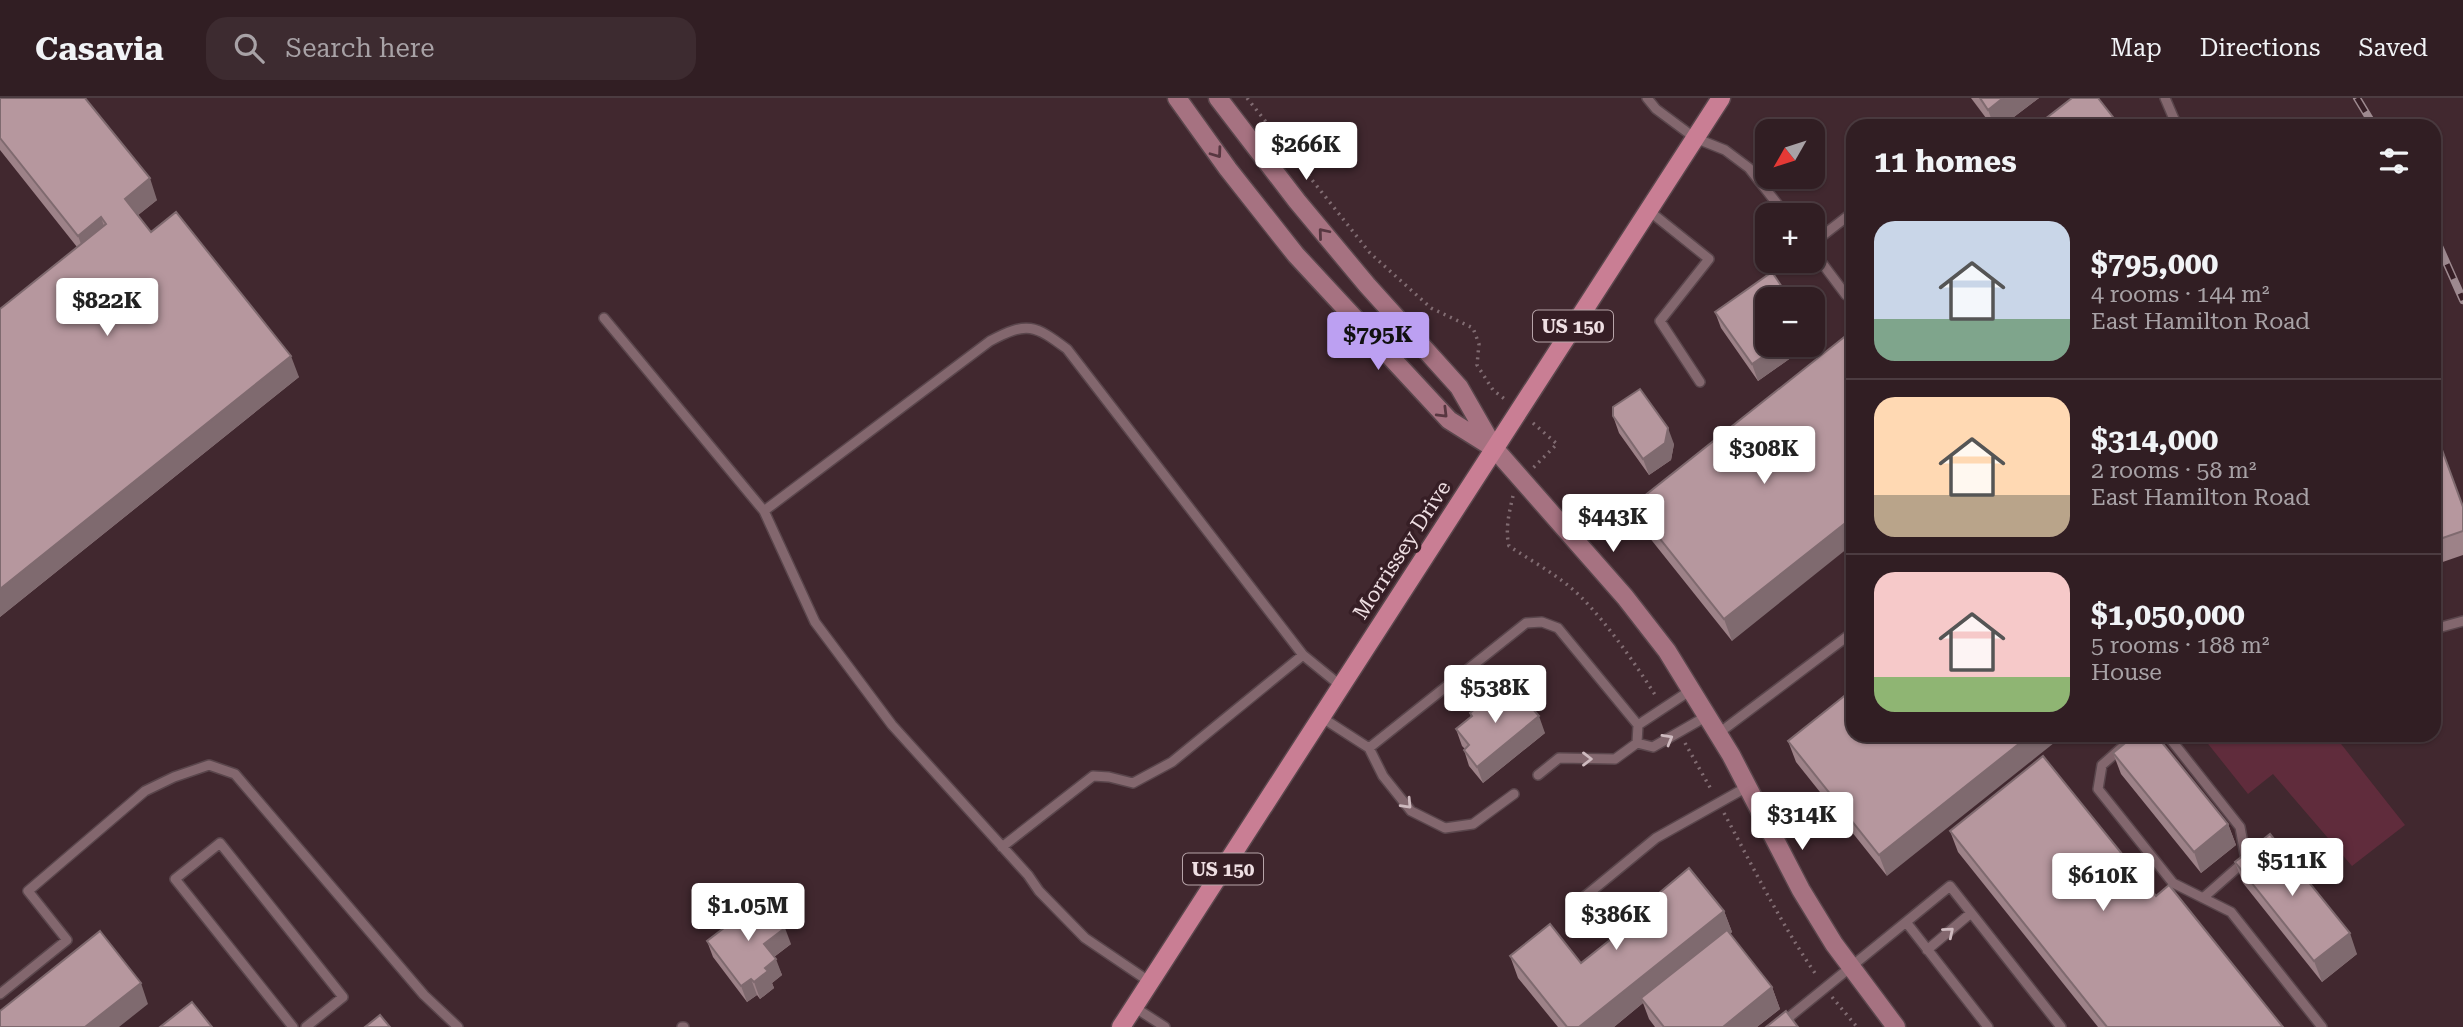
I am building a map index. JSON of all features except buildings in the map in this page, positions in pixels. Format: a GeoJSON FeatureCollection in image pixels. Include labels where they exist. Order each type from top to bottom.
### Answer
{"type":"FeatureCollection","features":[{"type":"Feature","properties":{"kind":"main road"},"geometry":{"type":"LineString","coordinates":[[1177,98],[1296,256],[1449,420],[1494,448]]}},
{"type":"Feature","properties":{"kind":"main road"},"geometry":{"type":"LineString","coordinates":[[1218,98],[1305,211],[1459,387],[1494,448],[1625,597],[1667,651],[1709,715],[1801,890],[1850,967],[1896,1027]]}},
{"type":"Feature","properties":{"kind":"main road","name":"Morrissey Drive"},"geometry":{"type":"LineString","coordinates":[[1121,1027],[1721,98]]}},
{"type":"Feature","properties":{"kind":"lane"},"geometry":{"type":"LineString","coordinates":[[1647,98],[1656,109],[1695,138],[1725,150],[1749,168],[1777,203]]}},
{"type":"Feature","properties":{"kind":"lane"},"geometry":{"type":"LineString","coordinates":[[2165,98],[2174,119]]}},
{"type":"Feature","properties":{"kind":"lane"},"geometry":{"type":"LineString","coordinates":[[1648,210],[1709,259],[1660,321],[1700,382]]}},
{"type":"Feature","properties":{"kind":"lane"},"geometry":{"type":"LineString","coordinates":[[1825,234],[1846,217]]}},
{"type":"Feature","properties":{"kind":"lane"},"geometry":{"type":"LineString","coordinates":[[1825,266],[1846,295]]}},
{"type":"Feature","properties":{"kind":"lane"},"geometry":{"type":"LineString","coordinates":[[604,318],[764,511],[815,622],[892,725],[1039,891],[1085,938],[1150,982]]}},
{"type":"Feature","properties":{"kind":"lane"},"geometry":{"type":"LineString","coordinates":[[764,511],[990,341],[1007,332],[1025,328],[1042,330],[1067,349],[1303,655],[1341,686]]}},
{"type":"Feature","properties":{"kind":"lane"},"geometry":{"type":"LineString","coordinates":[[2441,627],[2463,621]]}},
{"type":"Feature","properties":{"kind":"lane"},"geometry":{"type":"LineString","coordinates":[[1369,748],[1526,623],[1542,622],[1558,628],[1638,725],[1637,743]]}},
{"type":"Feature","properties":{"kind":"lane"},"geometry":{"type":"LineString","coordinates":[[1718,733],[1846,637]]}},
{"type":"Feature","properties":{"kind":"lane"},"geometry":{"type":"LineString","coordinates":[[1002,847],[1093,776],[1109,776],[1133,783],[1172,762],[1303,655]]}},
{"type":"Feature","properties":{"kind":"lane"},"geometry":{"type":"LineString","coordinates":[[1638,725],[1693,689]]}},
{"type":"Feature","properties":{"kind":"lane"},"geometry":{"type":"LineString","coordinates":[[1637,743],[1653,747],[1709,715]]}},
{"type":"Feature","properties":{"kind":"lane"},"geometry":{"type":"LineString","coordinates":[[1321,717],[1369,748],[1383,776],[1411,811],[1445,828],[1473,824],[1514,794]]}},
{"type":"Feature","properties":{"kind":"lane"},"geometry":{"type":"LineString","coordinates":[[2128,742],[2102,765],[2098,789],[2173,883],[2231,912],[2322,1027]]}},
{"type":"Feature","properties":{"kind":"lane"},"geometry":{"type":"LineString","coordinates":[[2173,742],[2240,827],[2246,860],[2203,898]]}},
{"type":"Feature","properties":{"kind":"lane"},"geometry":{"type":"LineString","coordinates":[[1538,775],[1559,758],[1615,759],[1637,743]]}},
{"type":"Feature","properties":{"kind":"lane"},"geometry":{"type":"LineString","coordinates":[[0,993],[67,940],[27,891],[145,791],[209,765],[235,774],[424,995],[458,1027]]}},
{"type":"Feature","properties":{"kind":"lane"},"geometry":{"type":"LineString","coordinates":[[1583,898],[1656,838],[1747,787]]}},
{"type":"Feature","properties":{"kind":"lane"},"geometry":{"type":"LineString","coordinates":[[293,1027],[175,879],[220,843],[343,997],[306,1027]]}},
{"type":"Feature","properties":{"kind":"lane"},"geometry":{"type":"LineString","coordinates":[[1777,1027],[1950,886],[2061,1027]]}},
{"type":"Feature","properties":{"kind":"lane"},"geometry":{"type":"LineString","coordinates":[[1927,950],[1971,913]]}},
{"type":"Feature","properties":{"kind":"lane"},"geometry":{"type":"LineString","coordinates":[[1906,922],[1988,1027]]}},
{"type":"Feature","properties":{"kind":"lane"},"geometry":{"type":"LineString","coordinates":[[1134,1007],[1165,1027]]}},
{"type":"Feature","properties":{"kind":"shaded area"},"geometry":{"type":"Polygon","coordinates":[[[2207,742],[2340,742],[2405,825],[2352,866],[2273,774],[2248,794],[2207,742]]]}},
{"type":"Feature","properties":{"kind":"railway"},"geometry":{"type":"LineString","coordinates":[[2357,98],[2370,119]]}},
{"type":"Feature","properties":{"kind":"railway"},"geometry":{"type":"LineString","coordinates":[[2441,251],[2463,300]]}}]}
